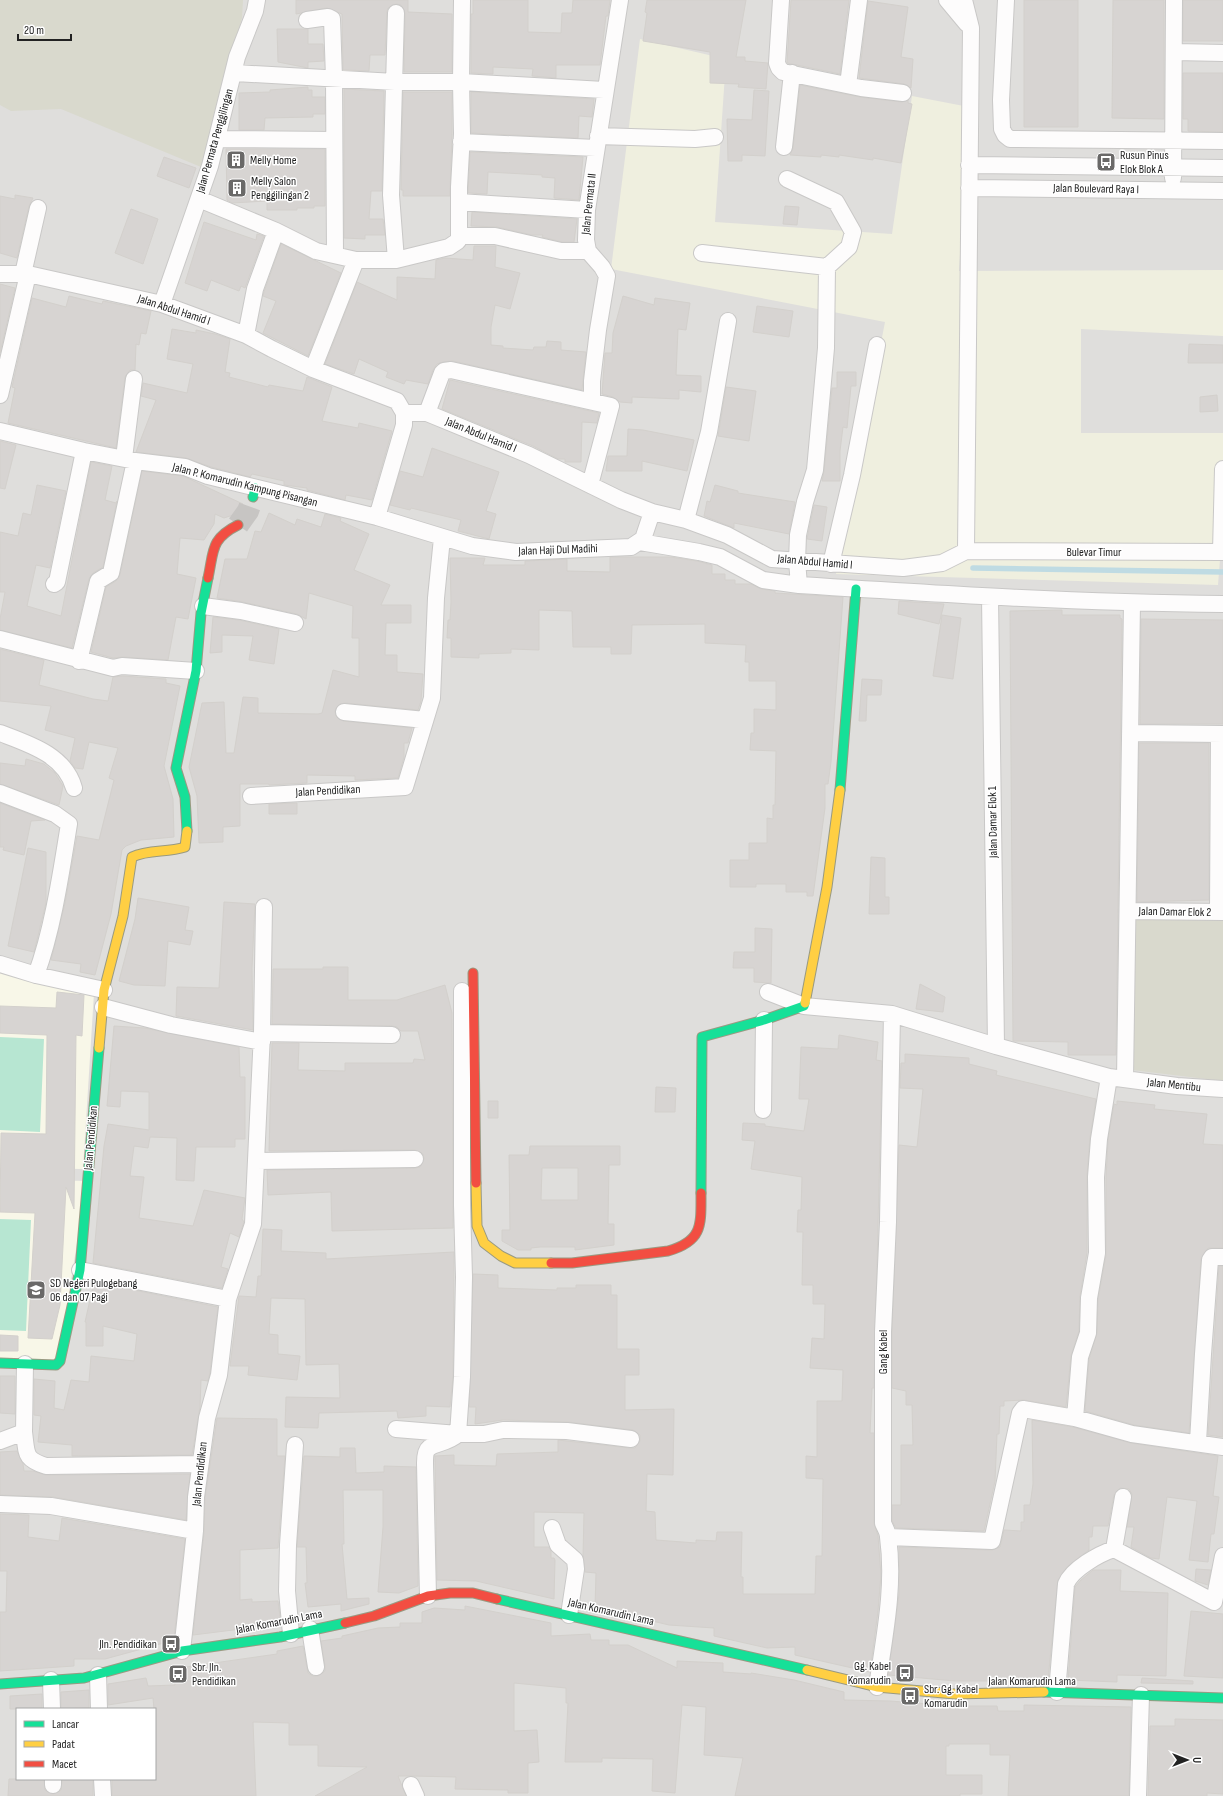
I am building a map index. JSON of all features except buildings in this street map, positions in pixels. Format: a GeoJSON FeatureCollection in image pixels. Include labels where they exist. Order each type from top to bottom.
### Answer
{"type":"FeatureCollection","features":[{"type":"Feature","properties":{"kind":"street","name":"Jalan Permata Penggilingan"},"geometry":{"type":"LineString","coordinates":[[162,304],[210,166],[238,57],[255,12],[257,0]]}},
{"type":"Feature","properties":{"kind":"street"},"geometry":{"type":"LineString","coordinates":[[198,199],[276,231],[316,251],[356,260],[396,260],[449,247],[458,241],[460,236],[459,202],[462,0]]}},
{"type":"Feature","properties":{"kind":"street","name":"Jalan Permata II"},"geometry":{"type":"LineString","coordinates":[[592,401],[592,381],[596,345],[607,276],[602,266],[588,250],[586,240],[587,210],[604,90],[620,0]]}},
{"type":"Feature","properties":{"kind":"street"},"geometry":{"type":"LineString","coordinates":[[781,0],[777,63],[779,68],[784,72],[903,94]]}},
{"type":"Feature","properties":{"kind":"street"},"geometry":{"type":"LineString","coordinates":[[848,85],[859,0]]}},
{"type":"Feature","properties":{"kind":"street"},"geometry":{"type":"LineString","coordinates":[[947,0],[971,28]]}},
{"type":"Feature","properties":{"kind":"street"},"geometry":{"type":"LineString","coordinates":[[964,0],[971,28],[966,551]]}},
{"type":"Feature","properties":{"kind":"street"},"geometry":{"type":"LineString","coordinates":[[1006,0],[1000,100],[1002,129],[1005,135],[1010,139],[1223,141]]}},
{"type":"Feature","properties":{"kind":"street"},"geometry":{"type":"LineString","coordinates":[[1173,190],[1175,52],[1174,0]]}},
{"type":"Feature","properties":{"kind":"street"},"geometry":{"type":"LineString","coordinates":[[396,13],[391,195],[396,260]]}},
{"type":"Feature","properties":{"kind":"street"},"geometry":{"type":"LineString","coordinates":[[307,20],[328,17],[332,19],[334,78],[335,255]]}},
{"type":"Feature","properties":{"kind":"street"},"geometry":{"type":"LineString","coordinates":[[1175,52],[1223,53]]}},
{"type":"Feature","properties":{"kind":"street"},"geometry":{"type":"LineString","coordinates":[[235,73],[395,82],[461,82],[604,90]]}},
{"type":"Feature","properties":{"kind":"street"},"geometry":{"type":"LineString","coordinates":[[784,147],[792,73]]}},
{"type":"Feature","properties":{"kind":"street"},"geometry":{"type":"LineString","coordinates":[[461,142],[597,142],[715,137]]}},
{"type":"Feature","properties":{"kind":"street"},"geometry":{"type":"LineString","coordinates":[[217,139],[334,140]]}},
{"type":"Feature","properties":{"kind":"street","name":"Jalan Boulevard Raya I"},"geometry":{"type":"LineString","coordinates":[[970,165],[1223,168]]}},
{"type":"Feature","properties":{"kind":"street"},"geometry":{"type":"LineString","coordinates":[[787,179],[836,202],[853,232],[849,247],[827,267],[826,348],[815,470],[805,502],[798,535],[797,561],[799,585]]}},
{"type":"Feature","properties":{"kind":"street","name":"Jalan Boulevard Raya I"},"geometry":{"type":"LineString","coordinates":[[969,188],[1223,191]]}},
{"type":"Feature","properties":{"kind":"street"},"geometry":{"type":"LineString","coordinates":[[459,202],[587,210]]}},
{"type":"Feature","properties":{"kind":"street"},"geometry":{"type":"LineString","coordinates":[[0,395],[26,274],[38,208]]}},
{"type":"Feature","properties":{"kind":"street"},"geometry":{"type":"LineString","coordinates":[[246,335],[255,290],[276,231]]}},
{"type":"Feature","properties":{"kind":"street"},"geometry":{"type":"LineString","coordinates":[[460,236],[495,236],[561,251],[588,250]]}},
{"type":"Feature","properties":{"kind":"street"},"geometry":{"type":"LineString","coordinates":[[702,253],[827,267]]}},
{"type":"Feature","properties":{"kind":"street"},"geometry":{"type":"LineString","coordinates":[[313,369],[356,260]]}},
{"type":"Feature","properties":{"kind":"street","name":"Jalan Abdul Hamid I"},"geometry":{"type":"LineString","coordinates":[[0,274],[26,274],[162,304],[246,335],[313,369],[397,401],[404,413],[427,413],[529,455],[652,513],[686,520],[726,535],[772,559],[903,568],[942,563],[966,551]]}},
{"type":"Feature","properties":{"kind":"street"},"geometry":{"type":"LineString","coordinates":[[686,520],[708,432],[728,321]]}},
{"type":"Feature","properties":{"kind":"street"},"geometry":{"type":"LineString","coordinates":[[831,564],[852,475],[877,345]]}},
{"type":"Feature","properties":{"kind":"street"},"geometry":{"type":"LineString","coordinates":[[427,413],[442,373],[444,371],[451,370],[611,406],[590,485]]}},
{"type":"Feature","properties":{"kind":"street"},"geometry":{"type":"LineString","coordinates":[[79,661],[98,581],[111,573],[130,460],[134,379]]}},
{"type":"Feature","properties":{"kind":"street"},"geometry":{"type":"LineString","coordinates":[[377,517],[404,425],[404,413]]}},
{"type":"Feature","properties":{"kind":"street","name":"Jalan P. Komarudin Kampung Pisangan"},"geometry":{"type":"LineString","coordinates":[[0,431],[84,452],[185,467],[254,492],[377,517],[442,538]]}},
{"type":"Feature","properties":{"kind":"street"},"geometry":{"type":"LineString","coordinates":[[54,584],[57,582],[84,452]]}},
{"type":"Feature","properties":{"kind":"street"},"geometry":{"type":"LineString","coordinates":[[1222,552],[1223,468]]}},
{"type":"Feature","properties":{"kind":"street"},"geometry":{"type":"LineString","coordinates":[[652,513],[642,541],[720,557],[763,580],[799,585],[990,598],[1132,603],[1223,604]]}},
{"type":"Feature","properties":{"kind":"street"},"geometry":{"type":"LineString","coordinates":[[0,639],[13,641],[79,661],[113,668],[122,666],[196,671],[203,606],[216,542],[224,532],[238,525]]}},
{"type":"Feature","properties":{"kind":"street"},"geometry":{"type":"LineString","coordinates":[[344,712],[426,720],[432,698],[436,598],[442,538]]}},
{"type":"Feature","properties":{"kind":"street","name":"Jalan Haji Dul Madihi"},"geometry":{"type":"LineString","coordinates":[[442,538],[472,546],[516,552],[623,548],[634,546],[642,541]]}},
{"type":"Feature","properties":{"kind":"street","name":"Bulevar Timur"},"geometry":{"type":"LineString","coordinates":[[966,551],[1222,552]]}},
{"type":"Feature","properties":{"kind":"street"},"geometry":{"type":"LineString","coordinates":[[804,1006],[827,886],[842,770],[848,719],[849,669],[856,589]]}},
{"type":"Feature","properties":{"kind":"street","name":"Jalan Damar Elok 1"},"geometry":{"type":"LineString","coordinates":[[990,598],[996,1046]]}},
{"type":"Feature","properties":{"kind":"street"},"geometry":{"type":"LineString","coordinates":[[1075,1418],[1080,1357],[1088,1333],[1090,1298],[1097,1253],[1096,1177],[1099,1139],[1117,1078],[1128,911],[1132,603]]}},
{"type":"Feature","properties":{"kind":"street"},"geometry":{"type":"LineString","coordinates":[[203,606],[241,611],[295,623]]}},
{"type":"Feature","properties":{"kind":"street","name":"Jalan Pendidikan"},"geometry":{"type":"LineString","coordinates":[[0,1363],[56,1365],[60,1361],[80,1270],[87,1204],[104,990],[123,916],[132,857],[142,852],[176,850],[185,847],[187,837],[185,797],[176,768],[196,671]]}},
{"type":"Feature","properties":{"kind":"street","name":"Jalan Pendidikan"},"geometry":{"type":"LineString","coordinates":[[251,796],[405,787],[426,720]]}},
{"type":"Feature","properties":{"kind":"street"},"geometry":{"type":"LineString","coordinates":[[0,733],[27,742],[47,753],[68,773],[74,788]]}},
{"type":"Feature","properties":{"kind":"street"},"geometry":{"type":"LineString","coordinates":[[1130,733],[1221,734],[1221,912]]}},
{"type":"Feature","properties":{"kind":"street"},"geometry":{"type":"LineString","coordinates":[[0,793],[55,814],[69,824],[58,886],[41,961],[36,975]]}},
{"type":"Feature","properties":{"kind":"street","name":"Jalan Pendidikan"},"geometry":{"type":"LineString","coordinates":[[182,1651],[195,1531],[196,1497],[207,1418],[219,1375],[228,1300],[252,1231],[262,1038],[264,907]]}},
{"type":"Feature","properties":{"kind":"street","name":"Jalan Damar Elok 2"},"geometry":{"type":"LineString","coordinates":[[1128,911],[1221,912]]}},
{"type":"Feature","properties":{"kind":"street"},"geometry":{"type":"LineString","coordinates":[[0,964],[36,975],[104,990]]}},
{"type":"Feature","properties":{"kind":"street"},"geometry":{"type":"LineString","coordinates":[[473,973],[477,1226],[484,1243],[501,1256],[515,1263],[572,1262],[668,1251],[682,1247],[694,1238],[700,1230],[701,1213],[702,1037],[764,1020],[804,1006]]}},
{"type":"Feature","properties":{"kind":"street"},"geometry":{"type":"LineString","coordinates":[[428,1596],[426,1453],[429,1448],[450,1441],[458,1434],[462,1377],[464,1277],[462,1205],[462,992]]}},
{"type":"Feature","properties":{"kind":"street"},"geometry":{"type":"LineString","coordinates":[[768,992],[804,1006],[892,1014],[996,1046],[1117,1078]]}},
{"type":"Feature","properties":{"kind":"street"},"geometry":{"type":"LineString","coordinates":[[103,1007],[171,1025],[262,1038],[392,1035]]}},
{"type":"Feature","properties":{"kind":"street","name":"Gang Kabel"},"geometry":{"type":"LineString","coordinates":[[877,1687],[888,1606],[888,1537],[883,1523],[883,1332],[888,1222],[892,1014]]}},
{"type":"Feature","properties":{"kind":"street"},"geometry":{"type":"LineString","coordinates":[[763,1110],[764,1020]]}},
{"type":"Feature","properties":{"kind":"street","name":"Jalan Mentibu"},"geometry":{"type":"LineString","coordinates":[[1117,1078],[1223,1090]]}},
{"type":"Feature","properties":{"kind":"street"},"geometry":{"type":"LineString","coordinates":[[256,1161],[415,1159]]}},
{"type":"Feature","properties":{"kind":"street"},"geometry":{"type":"LineString","coordinates":[[1198,1442],[1210,1260],[1212,1257],[1223,1257]]}},
{"type":"Feature","properties":{"kind":"street"},"geometry":{"type":"LineString","coordinates":[[80,1270],[228,1300]]}},
{"type":"Feature","properties":{"kind":"street"},"geometry":{"type":"LineString","coordinates":[[25,1364],[24,1432],[27,1456],[32,1461],[46,1466],[200,1464]]}},
{"type":"Feature","properties":{"kind":"street"},"geometry":{"type":"LineString","coordinates":[[888,1537],[992,1541],[1020,1413],[1024,1408],[1075,1418],[1132,1434],[1198,1442],[1223,1447]]}},
{"type":"Feature","properties":{"kind":"street"},"geometry":{"type":"LineString","coordinates":[[396,1429],[458,1434],[484,1434],[503,1430],[567,1431],[591,1436],[631,1439]]}},
{"type":"Feature","properties":{"kind":"street"},"geometry":{"type":"LineString","coordinates":[[0,1441],[24,1432]]}},
{"type":"Feature","properties":{"kind":"street"},"geometry":{"type":"LineString","coordinates":[[291,1634],[287,1591],[295,1445]]}},
{"type":"Feature","properties":{"kind":"street"},"geometry":{"type":"LineString","coordinates":[[1114,1549],[1124,1497]]}},
{"type":"Feature","properties":{"kind":"street"},"geometry":{"type":"LineString","coordinates":[[0,1504],[51,1506],[195,1531]]}},
{"type":"Feature","properties":{"kind":"street"},"geometry":{"type":"LineString","coordinates":[[552,1528],[558,1546],[575,1560],[576,1569],[569,1615]]}},
{"type":"Feature","properties":{"kind":"street"},"geometry":{"type":"LineString","coordinates":[[1114,1549],[1214,1602],[1223,1556]]}},
{"type":"Feature","properties":{"kind":"street"},"geometry":{"type":"LineString","coordinates":[[1057,1692],[1066,1584],[1068,1577],[1092,1559],[1114,1549]]}},
{"type":"Feature","properties":{"kind":"street","name":"Jalan Komarudin Lama"},"geometry":{"type":"LineString","coordinates":[[0,1684],[98,1675],[182,1651],[291,1634],[374,1616],[428,1596],[450,1593],[473,1594],[569,1615],[877,1687],[955,1694],[1057,1692],[1223,1698]]}},
{"type":"Feature","properties":{"kind":"street"},"geometry":{"type":"LineString","coordinates":[[310,1629],[316,1667]]}},
{"type":"Feature","properties":{"kind":"street"},"geometry":{"type":"LineString","coordinates":[[98,1675],[99,1708]]}},
{"type":"Feature","properties":{"kind":"street"},"geometry":{"type":"LineString","coordinates":[[51,1680],[52,1708]]}},
{"type":"Feature","properties":{"kind":"street"},"geometry":{"type":"LineString","coordinates":[[1138,1796],[1141,1695]]}},
{"type":"Feature","properties":{"kind":"street"},"geometry":{"type":"LineString","coordinates":[[102,1780],[103,1796]]}},
{"type":"Feature","properties":{"kind":"shaded area"},"geometry":{"type":"Polygon","coordinates":[[[0,0],[1223,0],[1223,1796],[0,1796],[0,0]]]}},
{"type":"Feature","properties":{"kind":"shaded area"},"geometry":{"type":"Polygon","coordinates":[[[0,0],[243,0],[242,18],[201,167],[61,109],[11,111],[0,105],[0,0]]]}},
{"type":"Feature","properties":{"kind":"shaded area"},"geometry":{"type":"Polygon","coordinates":[[[1133,913],[1223,914],[1223,1081],[1132,1070],[1133,913]]]}},
{"type":"Feature","properties":{"kind":"shaded area"},"geometry":{"type":"Polygon","coordinates":[[[0,967],[94,993],[83,1169],[0,1168],[0,967]]]}},
{"type":"Feature","properties":{"kind":"shaded area","name":"SD Negeri Pulogebang 06 dan 07 Pagi"},"geometry":{"type":"Polygon","coordinates":[[[0,1179],[87,1181],[58,1361],[0,1361],[0,1179]]]}},
{"type":"Feature","properties":{"kind":"green space"},"geometry":{"type":"Polygon","coordinates":[[[640,39],[726,59],[715,222],[892,234],[912,96],[969,107],[959,271],[1223,270],[1223,336],[1081,329],[1081,433],[1223,433],[1223,521],[1218,585],[836,574],[885,322],[611,269],[640,39]]]}},
{"type":"Feature","properties":{"kind":"green space"},"geometry":{"type":"Polygon","coordinates":[[[0,1037],[44,1039],[40,1132],[0,1130],[0,1037]]]}},
{"type":"Feature","properties":{"kind":"green space"},"geometry":{"type":"Polygon","coordinates":[[[0,1219],[31,1220],[26,1331],[0,1330],[0,1219]]]}},
{"type":"Feature","properties":{"kind":"waterway"},"geometry":{"type":"LineString","coordinates":[[973,568],[1223,572]]}},
{"type":"Feature","properties":{"kind":"tunnel"},"geometry":{"type":"LineString","coordinates":[[238,525],[248,511],[253,497]]}},
{"type":"Feature","properties":{"kind":"traffic: fast"},"geometry":{"type":"LineString","coordinates":[[253,497],[255,488]]}},
{"type":"Feature","properties":{"kind":"traffic: fast"},"geometry":{"type":"LineString","coordinates":[[187,831],[185,797],[176,768],[196,671],[201,613],[208,578]]}},
{"type":"Feature","properties":{"kind":"traffic: fast"},"geometry":{"type":"LineString","coordinates":[[840,790],[856,589]]}},
{"type":"Feature","properties":{"kind":"traffic: fast"},"geometry":{"type":"LineString","coordinates":[[701,1193],[702,1037],[764,1020],[804,1006],[805,1003]]}},
{"type":"Feature","properties":{"kind":"traffic: fast"},"geometry":{"type":"LineString","coordinates":[[0,1363],[56,1365],[60,1361],[80,1270],[99,1048]]}},
{"type":"Feature","properties":{"kind":"traffic: fast"},"geometry":{"type":"LineString","coordinates":[[497,1599],[807,1670]]}},
{"type":"Feature","properties":{"kind":"traffic: fast"},"geometry":{"type":"LineString","coordinates":[[0,1684],[84,1678],[182,1651],[280,1637],[345,1623]]}},
{"type":"Feature","properties":{"kind":"traffic: fast"},"geometry":{"type":"LineString","coordinates":[[1044,1692],[1223,1698]]}},
{"type":"Feature","properties":{"kind":"traffic: slow"},"geometry":{"type":"LineString","coordinates":[[805,1003],[827,887],[840,790]]}},
{"type":"Feature","properties":{"kind":"traffic: slow"},"geometry":{"type":"LineString","coordinates":[[99,1048],[104,990],[123,916],[132,857],[145,853],[185,847],[187,831]]}},
{"type":"Feature","properties":{"kind":"traffic: slow"},"geometry":{"type":"LineString","coordinates":[[476,1183],[477,1226],[484,1243],[501,1256],[515,1263],[551,1263]]}},
{"type":"Feature","properties":{"kind":"traffic: slow"},"geometry":{"type":"LineString","coordinates":[[807,1670],[877,1687],[955,1694],[1044,1692]]}},
{"type":"Feature","properties":{"kind":"traffic: jam"},"geometry":{"type":"LineString","coordinates":[[208,578],[213,553],[218,541],[222,535],[238,525]]}},
{"type":"Feature","properties":{"kind":"traffic: jam"},"geometry":{"type":"LineString","coordinates":[[473,973],[476,1183]]}},
{"type":"Feature","properties":{"kind":"traffic: jam"},"geometry":{"type":"LineString","coordinates":[[551,1263],[572,1263],[668,1251],[679,1247],[694,1237],[698,1230],[701,1214],[701,1193]]}},
{"type":"Feature","properties":{"kind":"traffic: jam"},"geometry":{"type":"LineString","coordinates":[[345,1623],[374,1616],[428,1596],[450,1593],[473,1593],[497,1599]]}},
{"type":"Feature","properties":{"kind":"place","name":"Melly Home"},"geometry":{"type":"Point","coordinates":[236,160]}},
{"type":"Feature","properties":{"kind":"place","name":"Rusun Pinus Elok Blok A"},"geometry":{"type":"Point","coordinates":[1106,162]}},
{"type":"Feature","properties":{"kind":"place","name":"Melly Salon Penggilingan 2"},"geometry":{"type":"Point","coordinates":[237,188]}},
{"type":"Feature","properties":{"kind":"place","name":"SD Negeri Pulogebang 06 dan 07 Pagi"},"geometry":{"type":"Point","coordinates":[36,1290]}},
{"type":"Feature","properties":{"kind":"place","name":"Jln. Pendidikan"},"geometry":{"type":"Point","coordinates":[171,1644]}},
{"type":"Feature","properties":{"kind":"place","name":"Gg. Kabel Komarudin"},"geometry":{"type":"Point","coordinates":[905,1673]}},
{"type":"Feature","properties":{"kind":"place","name":"Sbr. Jln. Pendidikan"},"geometry":{"type":"Point","coordinates":[178,1674]}},
{"type":"Feature","properties":{"kind":"place","name":"Sbr. Gg. Kabel Komarudin"},"geometry":{"type":"Point","coordinates":[910,1696]}}]}
